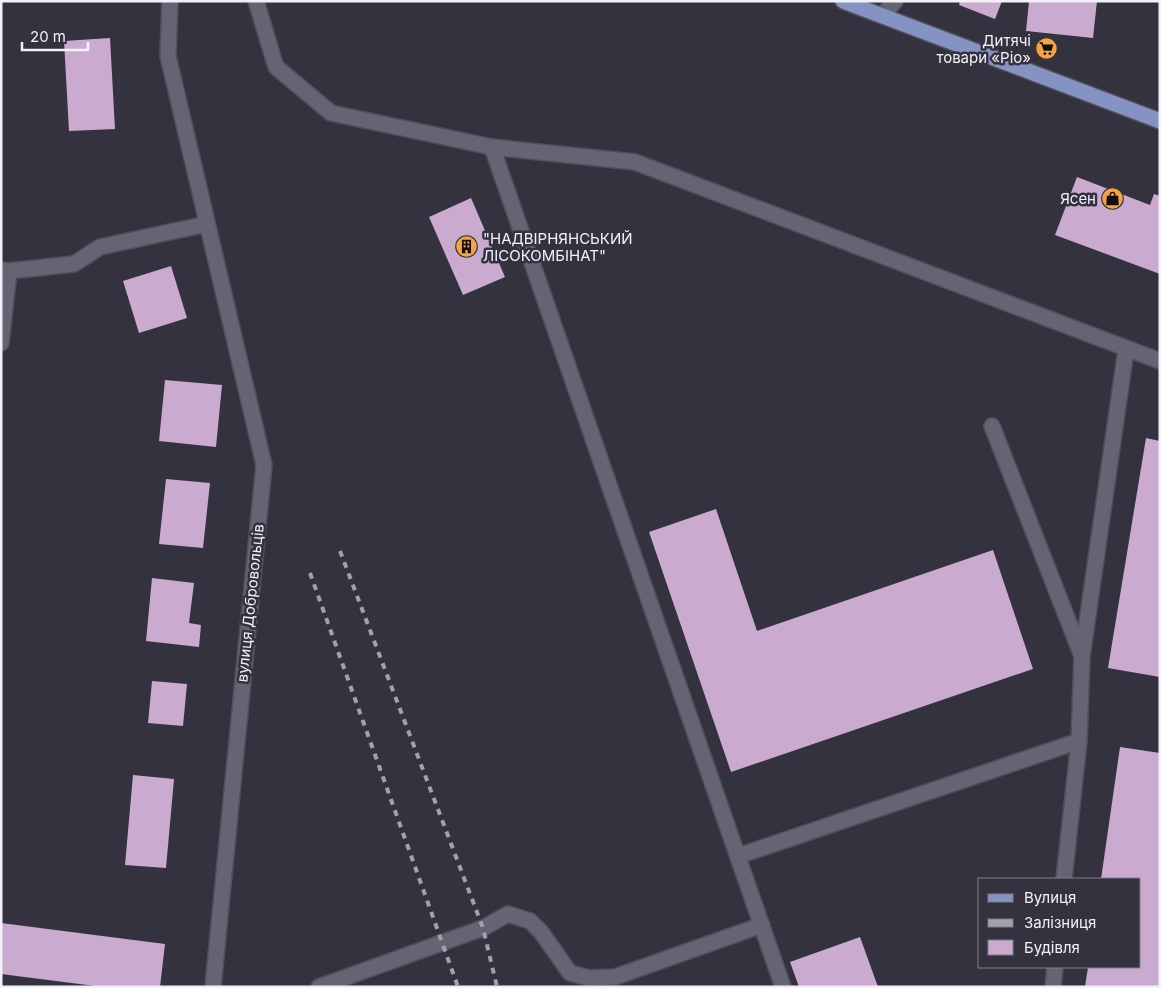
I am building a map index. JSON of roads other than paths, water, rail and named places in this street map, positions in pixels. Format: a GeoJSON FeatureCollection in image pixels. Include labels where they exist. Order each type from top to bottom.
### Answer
{"type":"FeatureCollection","features":[{"type":"Feature","properties":{"kind":"main road"},"geometry":{"type":"LineString","coordinates":[[843,1],[1160,121]]}},
{"type":"Feature","properties":{"kind":"street","name":"вулиця Добровольців"},"geometry":{"type":"LineString","coordinates":[[170,1],[168,56],[264,465],[213,987]]}},
{"type":"Feature","properties":{"kind":"street"},"geometry":{"type":"LineString","coordinates":[[256,1],[276,67],[331,112],[492,147],[635,162],[1126,350],[1160,361]]}},
{"type":"Feature","properties":{"kind":"street"},"geometry":{"type":"LineString","coordinates":[[882,16],[895,1]]}},
{"type":"Feature","properties":{"kind":"street"},"geometry":{"type":"LineString","coordinates":[[492,147],[783,987]]}},
{"type":"Feature","properties":{"kind":"street"},"geometry":{"type":"LineString","coordinates":[[1,343],[5,270],[74,264],[100,247],[207,224]]}},
{"type":"Feature","properties":{"kind":"street"},"geometry":{"type":"LineString","coordinates":[[1064,878],[1079,741],[1082,657],[1126,350]]}},
{"type":"Feature","properties":{"kind":"street"},"geometry":{"type":"LineString","coordinates":[[992,426],[1082,657]]}},
{"type":"Feature","properties":{"kind":"street"},"geometry":{"type":"LineString","coordinates":[[738,856],[1079,741]]}},
{"type":"Feature","properties":{"kind":"street"},"geometry":{"type":"LineString","coordinates":[[319,987],[483,928],[508,914],[530,921],[541,932],[570,973],[589,978],[615,977],[762,925]]}},
{"type":"Feature","properties":{"kind":"street"},"geometry":{"type":"LineString","coordinates":[[1053,987],[1055,968]]}},
{"type":"Feature","properties":{"kind":"railway"},"geometry":{"type":"LineString","coordinates":[[340,551],[483,928],[497,987]]}},
{"type":"Feature","properties":{"kind":"railway"},"geometry":{"type":"LineString","coordinates":[[310,573],[458,987]]}},
{"type":"Feature","properties":{"kind":"place","name":"Дитячі товари «Ріо»"},"geometry":{"type":"Point","coordinates":[1047,49]}},
{"type":"Feature","properties":{"kind":"place","name":"Ясен"},"geometry":{"type":"Point","coordinates":[1112,198]}},
{"type":"Feature","properties":{"kind":"place","name":"\"НАДВІРНЯНСЬКИЙ ЛІСОКОМБІНАТ\""},"geometry":{"type":"Point","coordinates":[467,247]}}]}
